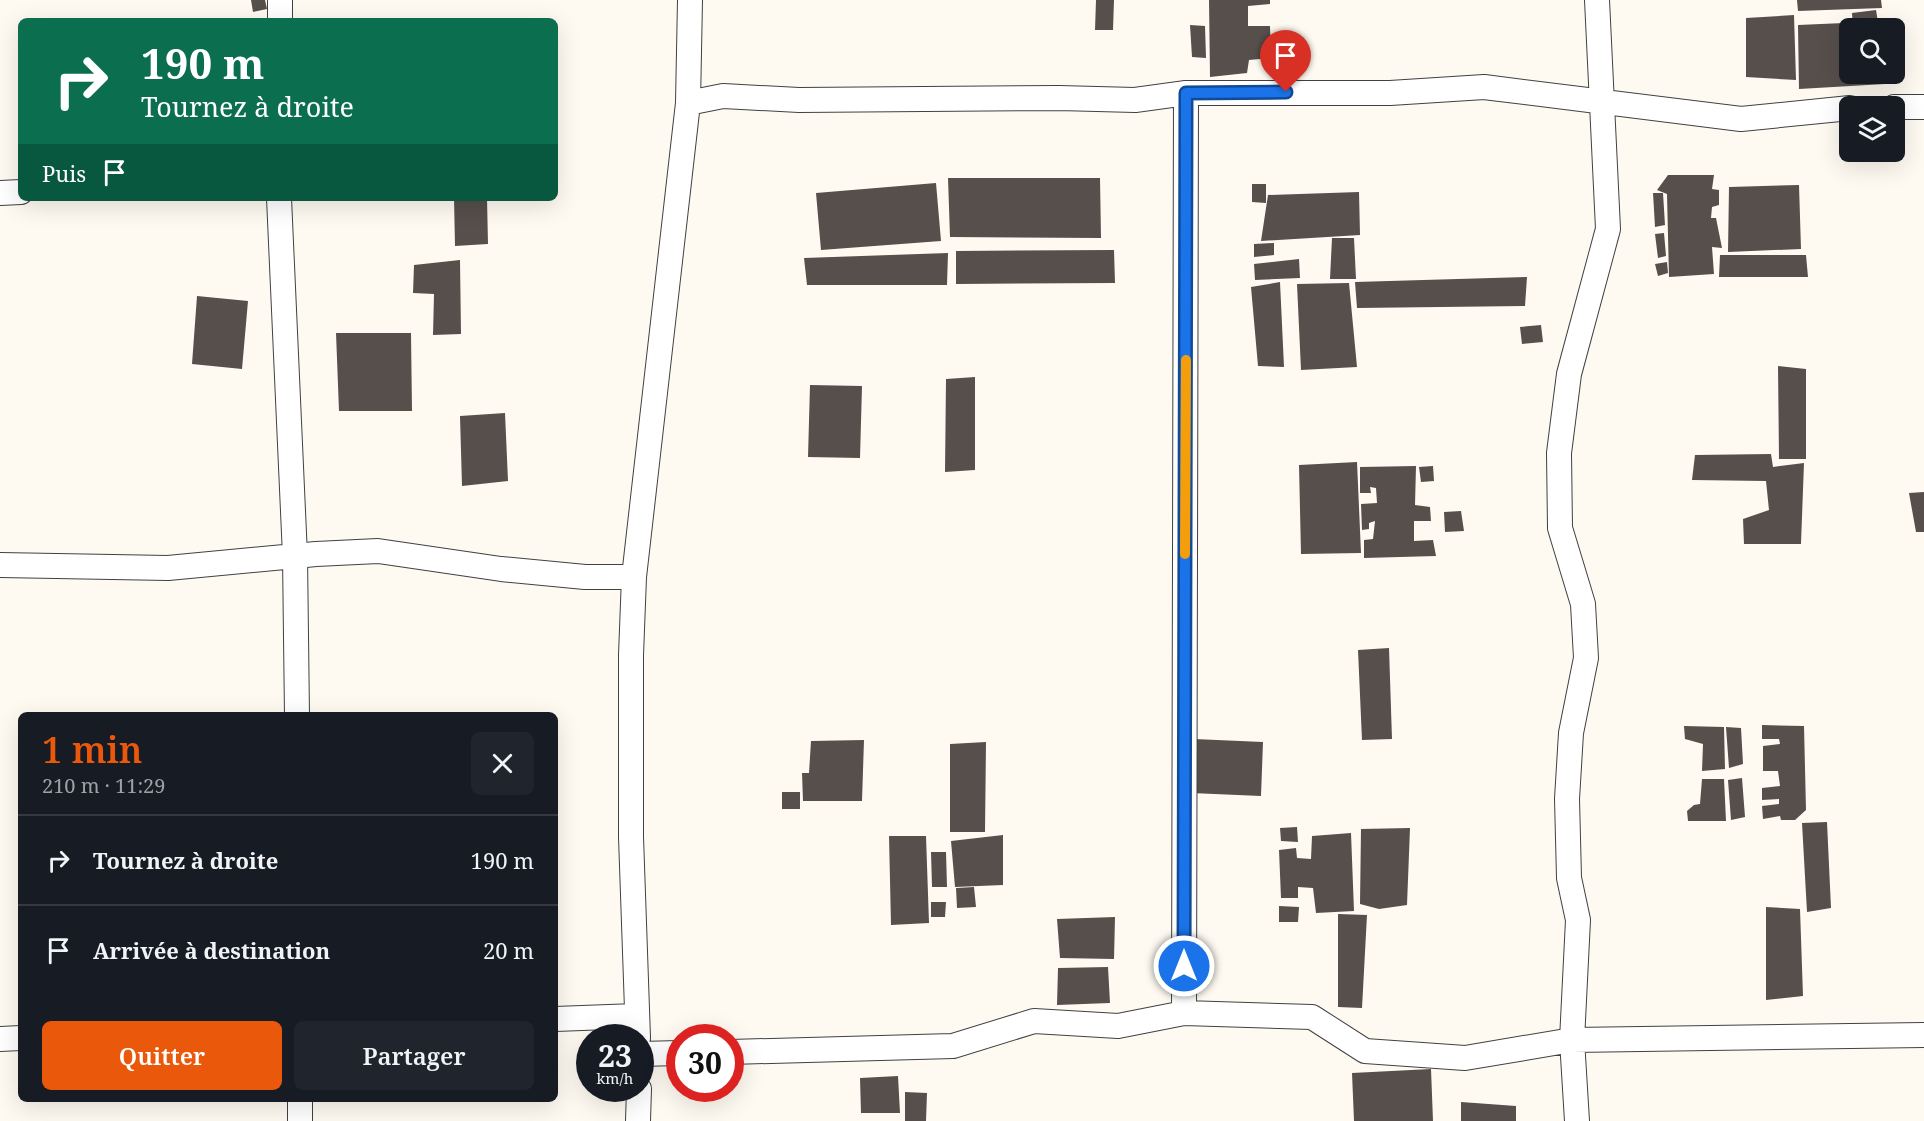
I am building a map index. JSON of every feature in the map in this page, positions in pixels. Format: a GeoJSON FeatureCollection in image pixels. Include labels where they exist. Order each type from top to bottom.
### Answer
{"type":"FeatureCollection","features":[{"type":"Feature","properties":{"kind":"street"},"geometry":{"type":"LineString","coordinates":[[280,0],[280,18]]}},
{"type":"Feature","properties":{"kind":"street"},"geometry":{"type":"LineString","coordinates":[[637,1024],[631,837],[631,655],[634,577],[688,104],[690,0]]}},
{"type":"Feature","properties":{"kind":"street"},"geometry":{"type":"LineString","coordinates":[[1577,1121],[1572,1040],[1578,920],[1569,878],[1567,799],[1570,732],[1586,658],[1583,604],[1560,528],[1559,453],[1569,374],[1608,229],[1603,132],[1604,101],[1597,0]]}},
{"type":"Feature","properties":{"kind":"street"},"geometry":{"type":"LineString","coordinates":[[688,104],[723,96],[799,100],[1059,98],[1135,100],[1186,93],[1390,93],[1484,87],[1741,119],[1839,109]]}},
{"type":"Feature","properties":{"kind":"street"},"geometry":{"type":"LineString","coordinates":[[1184,1013],[1186,93]]}},
{"type":"Feature","properties":{"kind":"street"},"geometry":{"type":"LineString","coordinates":[[1905,107],[1924,107]]}},
{"type":"Feature","properties":{"kind":"street"},"geometry":{"type":"LineString","coordinates":[[0,193],[18,192]]}},
{"type":"Feature","properties":{"kind":"street"},"geometry":{"type":"LineString","coordinates":[[279,201],[295,556],[297,712]]}},
{"type":"Feature","properties":{"kind":"street"},"geometry":{"type":"LineString","coordinates":[[0,565],[168,568],[295,556],[378,552],[511,570],[585,577],[634,577]]}},
{"type":"Feature","properties":{"kind":"street"},"geometry":{"type":"LineString","coordinates":[[744,1052],[953,1046],[1034,1021],[1118,1026],[1184,1013],[1312,1017],[1365,1051],[1465,1058],[1572,1040],[1924,1035]]}},
{"type":"Feature","properties":{"kind":"street"},"geometry":{"type":"LineString","coordinates":[[558,1019],[606,1024]]}},
{"type":"Feature","properties":{"kind":"street"},"geometry":{"type":"LineString","coordinates":[[0,1039],[18,1038]]}},
{"type":"Feature","properties":{"kind":"street"},"geometry":{"type":"LineString","coordinates":[[300,1102],[300,1121]]}},
{"type":"Feature","properties":{"kind":"street"},"geometry":{"type":"LineString","coordinates":[[638,1121],[639,1102]]}},
{"type":"Feature","properties":{"kind":"building"},"geometry":{"type":"Polygon","coordinates":[[[251,0],[265,0],[267,9],[253,12],[251,0]]]}},
{"type":"Feature","properties":{"kind":"building"},"geometry":{"type":"Polygon","coordinates":[[[1096,0],[1114,0],[1113,30],[1095,30],[1096,0]]]}},
{"type":"Feature","properties":{"kind":"building"},"geometry":{"type":"Polygon","coordinates":[[[1209,0],[1270,0],[1270,4],[1248,6],[1248,26],[1270,26],[1271,58],[1249,60],[1247,73],[1210,77],[1209,0]]]}},
{"type":"Feature","properties":{"kind":"building"},"geometry":{"type":"Polygon","coordinates":[[[1797,0],[1881,0],[1882,8],[1798,11],[1797,0]]]}},
{"type":"Feature","properties":{"kind":"building"},"geometry":{"type":"Polygon","coordinates":[[[1876,10],[1877,18],[1852,18],[1852,13],[1876,10]]]}},
{"type":"Feature","properties":{"kind":"building"},"geometry":{"type":"Polygon","coordinates":[[[1794,15],[1796,80],[1746,77],[1746,18],[1794,15]]]}},
{"type":"Feature","properties":{"kind":"building"},"geometry":{"type":"Polygon","coordinates":[[[1839,23],[1839,84],[1885,84],[1799,89],[1798,25],[1839,23]]]}},
{"type":"Feature","properties":{"kind":"building"},"geometry":{"type":"Polygon","coordinates":[[[1190,25],[1205,26],[1206,58],[1192,57],[1190,25]]]}},
{"type":"Feature","properties":{"kind":"building"},"geometry":{"type":"Polygon","coordinates":[[[1668,175],[1714,175],[1712,189],[1719,190],[1719,205],[1712,207],[1711,218],[1716,218],[1722,248],[1712,247],[1714,274],[1669,277],[1667,194],[1657,190],[1668,175]]]}},
{"type":"Feature","properties":{"kind":"building"},"geometry":{"type":"Polygon","coordinates":[[[948,178],[1100,178],[1101,238],[950,237],[948,178]]]}},
{"type":"Feature","properties":{"kind":"building"},"geometry":{"type":"Polygon","coordinates":[[[936,183],[941,241],[821,250],[816,193],[936,183]]]}},
{"type":"Feature","properties":{"kind":"building"},"geometry":{"type":"Polygon","coordinates":[[[1252,184],[1266,184],[1266,203],[1252,202],[1252,184]]]}},
{"type":"Feature","properties":{"kind":"building"},"geometry":{"type":"Polygon","coordinates":[[[1799,185],[1801,249],[1728,252],[1729,187],[1799,185]]]}},
{"type":"Feature","properties":{"kind":"building"},"geometry":{"type":"Polygon","coordinates":[[[1359,192],[1360,235],[1261,241],[1268,195],[1359,192]]]}},
{"type":"Feature","properties":{"kind":"building"},"geometry":{"type":"Polygon","coordinates":[[[1653,193],[1663,193],[1665,225],[1655,227],[1653,193]]]}},
{"type":"Feature","properties":{"kind":"building"},"geometry":{"type":"Polygon","coordinates":[[[454,201],[487,201],[488,244],[455,246],[454,201]]]}},
{"type":"Feature","properties":{"kind":"building"},"geometry":{"type":"Polygon","coordinates":[[[1664,233],[1666,256],[1658,258],[1655,234],[1664,233]]]}},
{"type":"Feature","properties":{"kind":"building"},"geometry":{"type":"Polygon","coordinates":[[[1332,238],[1354,238],[1356,279],[1330,279],[1332,238]]]}},
{"type":"Feature","properties":{"kind":"building"},"geometry":{"type":"Polygon","coordinates":[[[1274,243],[1274,255],[1254,257],[1254,244],[1274,243]]]}},
{"type":"Feature","properties":{"kind":"building"},"geometry":{"type":"Polygon","coordinates":[[[1114,250],[1115,283],[956,284],[956,251],[1114,250]]]}},
{"type":"Feature","properties":{"kind":"building"},"geometry":{"type":"Polygon","coordinates":[[[948,253],[947,285],[807,285],[804,258],[948,253]]]}},
{"type":"Feature","properties":{"kind":"building"},"geometry":{"type":"Polygon","coordinates":[[[1720,255],[1806,255],[1808,277],[1719,277],[1720,255]]]}},
{"type":"Feature","properties":{"kind":"building"},"geometry":{"type":"Polygon","coordinates":[[[1299,259],[1300,278],[1255,280],[1254,264],[1299,259]]]}},
{"type":"Feature","properties":{"kind":"building"},"geometry":{"type":"Polygon","coordinates":[[[460,260],[461,334],[433,335],[434,294],[413,293],[414,265],[460,260]]]}},
{"type":"Feature","properties":{"kind":"building"},"geometry":{"type":"Polygon","coordinates":[[[1667,262],[1668,273],[1658,276],[1655,264],[1667,262]]]}},
{"type":"Feature","properties":{"kind":"building"},"geometry":{"type":"Polygon","coordinates":[[[1527,277],[1525,306],[1357,308],[1355,282],[1527,277]]]}},
{"type":"Feature","properties":{"kind":"building"},"geometry":{"type":"Polygon","coordinates":[[[1280,282],[1284,367],[1258,366],[1251,287],[1280,282]]]}},
{"type":"Feature","properties":{"kind":"building"},"geometry":{"type":"Polygon","coordinates":[[[1349,283],[1357,367],[1301,370],[1297,284],[1349,283]]]}},
{"type":"Feature","properties":{"kind":"building"},"geometry":{"type":"Polygon","coordinates":[[[197,296],[248,301],[242,369],[192,364],[197,296]]]}},
{"type":"Feature","properties":{"kind":"building"},"geometry":{"type":"Polygon","coordinates":[[[1541,325],[1543,342],[1522,344],[1520,327],[1541,325]]]}},
{"type":"Feature","properties":{"kind":"building"},"geometry":{"type":"Polygon","coordinates":[[[336,333],[411,333],[412,411],[339,411],[336,333]]]}},
{"type":"Feature","properties":{"kind":"building"},"geometry":{"type":"Polygon","coordinates":[[[1778,366],[1806,369],[1806,459],[1779,459],[1778,366]]]}},
{"type":"Feature","properties":{"kind":"building"},"geometry":{"type":"Polygon","coordinates":[[[975,377],[975,470],[945,472],[946,379],[975,377]]]}},
{"type":"Feature","properties":{"kind":"building"},"geometry":{"type":"Polygon","coordinates":[[[810,385],[862,386],[860,458],[808,457],[810,385]]]}},
{"type":"Feature","properties":{"kind":"building"},"geometry":{"type":"Polygon","coordinates":[[[505,413],[508,481],[462,486],[460,416],[505,413]]]}},
{"type":"Feature","properties":{"kind":"building"},"geometry":{"type":"Polygon","coordinates":[[[1771,454],[1773,467],[1804,463],[1801,544],[1744,544],[1743,519],[1769,510],[1766,481],[1692,480],[1695,455],[1771,454]]]}},
{"type":"Feature","properties":{"kind":"building"},"geometry":{"type":"Polygon","coordinates":[[[1357,462],[1361,553],[1301,554],[1299,465],[1357,462]]]}},
{"type":"Feature","properties":{"kind":"building"},"geometry":{"type":"Polygon","coordinates":[[[1416,466],[1415,505],[1430,507],[1431,521],[1414,521],[1414,541],[1433,540],[1436,556],[1364,558],[1364,540],[1373,539],[1375,521],[1369,523],[1369,529],[1362,530],[1361,504],[1377,503],[1376,488],[1370,487],[1371,493],[1360,493],[1360,467],[1416,466]]]}},
{"type":"Feature","properties":{"kind":"building"},"geometry":{"type":"Polygon","coordinates":[[[1433,466],[1434,481],[1421,482],[1419,467],[1433,466]]]}},
{"type":"Feature","properties":{"kind":"building"},"geometry":{"type":"Polygon","coordinates":[[[1924,492],[1924,532],[1916,532],[1909,493],[1924,492]]]}},
{"type":"Feature","properties":{"kind":"building"},"geometry":{"type":"Polygon","coordinates":[[[1461,511],[1464,531],[1445,532],[1444,512],[1461,511]]]}},
{"type":"Feature","properties":{"kind":"building"},"geometry":{"type":"Polygon","coordinates":[[[1389,648],[1392,739],[1362,740],[1358,650],[1389,648]]]}},
{"type":"Feature","properties":{"kind":"building"},"geometry":{"type":"Polygon","coordinates":[[[1762,725],[1804,726],[1806,810],[1795,820],[1781,820],[1780,816],[1763,819],[1762,806],[1779,804],[1779,799],[1762,800],[1762,788],[1780,786],[1778,771],[1763,771],[1763,746],[1780,744],[1779,739],[1762,739],[1762,725]]]}},
{"type":"Feature","properties":{"kind":"building"},"geometry":{"type":"Polygon","coordinates":[[[1684,726],[1724,727],[1725,769],[1702,771],[1703,744],[1685,739],[1684,726]]]}},
{"type":"Feature","properties":{"kind":"building"},"geometry":{"type":"Polygon","coordinates":[[[1726,727],[1741,728],[1743,764],[1729,768],[1726,727]]]}},
{"type":"Feature","properties":{"kind":"building"},"geometry":{"type":"Polygon","coordinates":[[[1194,739],[1263,742],[1261,796],[1191,793],[1194,739]]]}},
{"type":"Feature","properties":{"kind":"building"},"geometry":{"type":"Polygon","coordinates":[[[864,740],[862,801],[803,801],[802,773],[809,773],[811,741],[864,740]]]}},
{"type":"Feature","properties":{"kind":"building"},"geometry":{"type":"Polygon","coordinates":[[[986,742],[985,832],[950,832],[950,744],[986,742]]]}},
{"type":"Feature","properties":{"kind":"building"},"geometry":{"type":"Polygon","coordinates":[[[1742,778],[1745,817],[1731,820],[1728,780],[1742,778]]]}},
{"type":"Feature","properties":{"kind":"building"},"geometry":{"type":"Polygon","coordinates":[[[1702,779],[1724,779],[1726,821],[1688,821],[1687,811],[1694,805],[1700,804],[1702,779]]]}},
{"type":"Feature","properties":{"kind":"building"},"geometry":{"type":"Polygon","coordinates":[[[782,792],[800,792],[800,809],[782,809],[782,792]]]}},
{"type":"Feature","properties":{"kind":"building"},"geometry":{"type":"Polygon","coordinates":[[[1827,822],[1831,908],[1807,912],[1802,823],[1827,822]]]}},
{"type":"Feature","properties":{"kind":"building"},"geometry":{"type":"Polygon","coordinates":[[[1297,827],[1298,842],[1281,841],[1280,828],[1297,827]]]}},
{"type":"Feature","properties":{"kind":"building"},"geometry":{"type":"Polygon","coordinates":[[[1410,828],[1407,905],[1379,909],[1360,904],[1361,829],[1410,828]]]}},
{"type":"Feature","properties":{"kind":"building"},"geometry":{"type":"Polygon","coordinates":[[[1351,833],[1354,911],[1316,913],[1313,888],[1298,887],[1298,898],[1281,898],[1279,850],[1296,848],[1297,858],[1311,859],[1312,836],[1351,833]]]}},
{"type":"Feature","properties":{"kind":"building"},"geometry":{"type":"Polygon","coordinates":[[[1003,835],[1003,885],[955,887],[951,841],[1003,835]]]}},
{"type":"Feature","properties":{"kind":"building"},"geometry":{"type":"Polygon","coordinates":[[[889,836],[926,836],[929,923],[891,925],[889,836]]]}},
{"type":"Feature","properties":{"kind":"building"},"geometry":{"type":"Polygon","coordinates":[[[931,852],[946,852],[947,887],[932,887],[931,852]]]}},
{"type":"Feature","properties":{"kind":"building"},"geometry":{"type":"Polygon","coordinates":[[[974,887],[976,907],[957,908],[956,888],[974,887]]]}},
{"type":"Feature","properties":{"kind":"building"},"geometry":{"type":"Polygon","coordinates":[[[931,902],[946,902],[945,917],[931,917],[931,902]]]}},
{"type":"Feature","properties":{"kind":"building"},"geometry":{"type":"Polygon","coordinates":[[[1279,906],[1299,907],[1298,922],[1279,922],[1279,906]]]}},
{"type":"Feature","properties":{"kind":"building"},"geometry":{"type":"Polygon","coordinates":[[[1766,907],[1800,909],[1803,996],[1766,1000],[1766,907]]]}},
{"type":"Feature","properties":{"kind":"building"},"geometry":{"type":"Polygon","coordinates":[[[1338,914],[1367,915],[1362,1008],[1338,1007],[1338,914]]]}},
{"type":"Feature","properties":{"kind":"building"},"geometry":{"type":"Polygon","coordinates":[[[1115,917],[1114,959],[1060,958],[1057,919],[1115,917]]]}},
{"type":"Feature","properties":{"kind":"building"},"geometry":{"type":"Polygon","coordinates":[[[1108,967],[1110,1003],[1057,1005],[1058,968],[1108,967]]]}},
{"type":"Feature","properties":{"kind":"building"},"geometry":{"type":"Polygon","coordinates":[[[1431,1069],[1433,1121],[1354,1121],[1352,1073],[1431,1069]]]}},
{"type":"Feature","properties":{"kind":"building"},"geometry":{"type":"Polygon","coordinates":[[[898,1076],[900,1113],[861,1113],[860,1078],[898,1076]]]}},
{"type":"Feature","properties":{"kind":"building"},"geometry":{"type":"Polygon","coordinates":[[[905,1092],[927,1093],[926,1121],[905,1121],[905,1092]]]}},
{"type":"Feature","properties":{"kind":"building"},"geometry":{"type":"Polygon","coordinates":[[[1461,1102],[1516,1106],[1516,1121],[1461,1121],[1461,1102]]]}},
{"type":"Feature","properties":{"kind":"slow traffic"},"geometry":{"type":"LineString","coordinates":[[1185,554],[1186,360]]}},
{"type":"Feature","properties":{"kind":"route"},"geometry":{"type":"LineString","coordinates":[[1184,966],[1186,93],[1286,92]]}}]}
